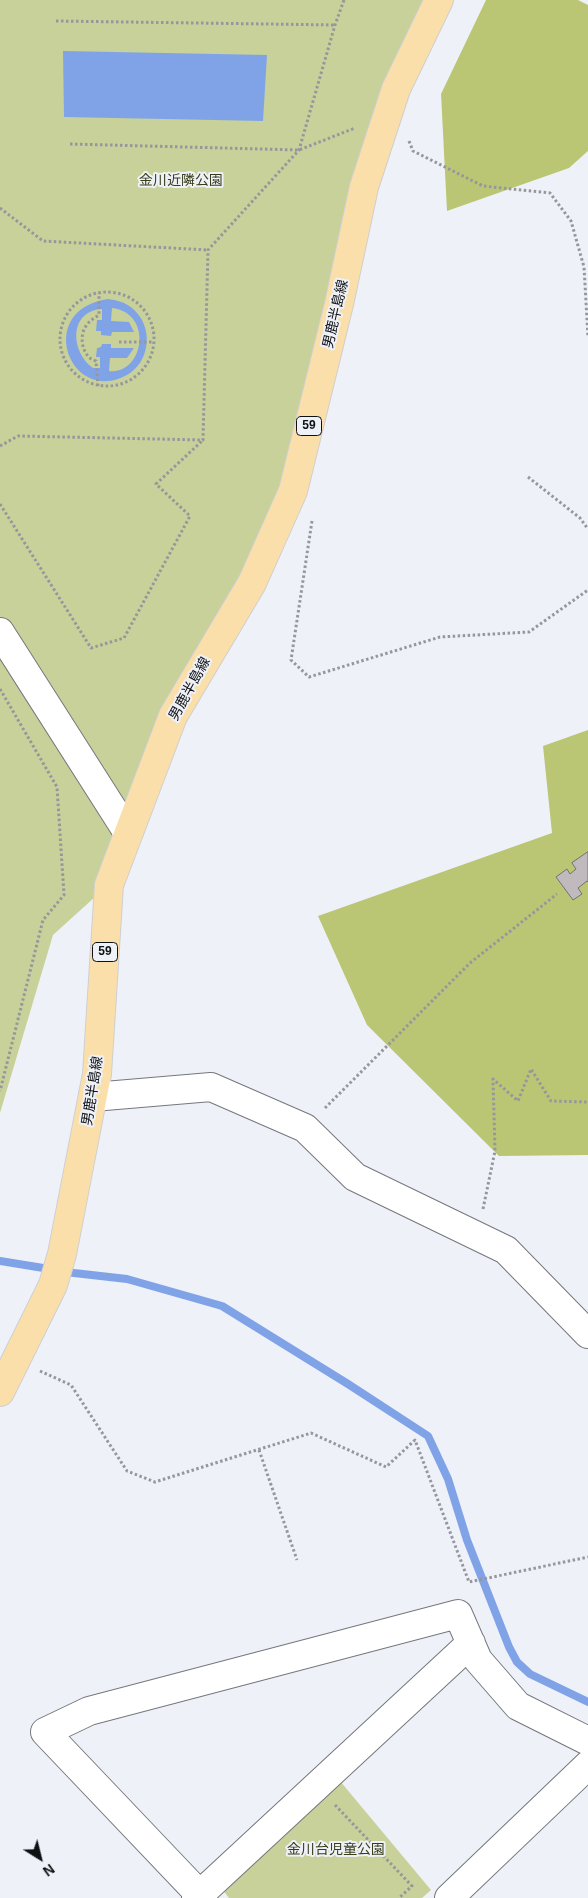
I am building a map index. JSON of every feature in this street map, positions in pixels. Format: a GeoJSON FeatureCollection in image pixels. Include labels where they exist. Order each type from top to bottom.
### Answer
{"type":"FeatureCollection","features":[{"type":"Feature","properties":{"kind":"main road","name":"男鹿半島線"},"geometry":{"type":"LineString","coordinates":[[0,1392],[53,1285],[62,1254],[97,1074],[109,886],[173,716],[252,583],[293,491],[364,187],[397,124],[396,89],[439,0]]}},
{"type":"Feature","properties":{"kind":"street"},"geometry":{"type":"LineString","coordinates":[[0,632],[128,833]]}},
{"type":"Feature","properties":{"kind":"street"},"geometry":{"type":"LineString","coordinates":[[93,1097],[211,1087],[305,1128],[355,1177],[506,1250],[588,1334]]}},
{"type":"Feature","properties":{"kind":"street"},"geometry":{"type":"LineString","coordinates":[[471,1643],[200,1897],[45,1732],[89,1711],[458,1614],[471,1643],[478,1660],[518,1706],[588,1741]]}},
{"type":"Feature","properties":{"kind":"street"},"geometry":{"type":"LineString","coordinates":[[449,1898],[588,1765]]}},
{"type":"Feature","properties":{"kind":"path"},"geometry":{"type":"LineString","coordinates":[[0,504],[91,648],[124,638],[190,516],[156,484],[203,440],[208,250],[299,150],[344,0]]}},
{"type":"Feature","properties":{"kind":"path"},"geometry":{"type":"LineString","coordinates":[[56,21],[335,25]]}},
{"type":"Feature","properties":{"kind":"path"},"geometry":{"type":"LineString","coordinates":[[70,144],[299,150],[397,124],[413,151],[482,186],[550,192],[571,221],[584,267],[588,337]]}},
{"type":"Feature","properties":{"kind":"path"},"geometry":{"type":"LineString","coordinates":[[0,208],[43,241],[208,250]]}},
{"type":"Feature","properties":{"kind":"path"},"geometry":{"type":"LineString","coordinates":[[108,292],[123,295],[136,302],[147,313],[153,327],[154,342],[150,358],[142,371],[129,381],[114,386],[98,386],[83,380],[71,370],[63,356],[60,341],[62,326],[68,312],[79,301],[92,294],[99,293],[108,292]]}},
{"type":"Feature","properties":{"kind":"path"},"geometry":{"type":"LineString","coordinates":[[98,386],[96,361],[91,360],[85,352],[82,335],[85,326],[92,318],[99,315],[99,293]]}},
{"type":"Feature","properties":{"kind":"path"},"geometry":{"type":"LineString","coordinates":[[119,342],[154,342]]}},
{"type":"Feature","properties":{"kind":"path"},"geometry":{"type":"LineString","coordinates":[[0,446],[18,436],[203,440]]}},
{"type":"Feature","properties":{"kind":"path"},"geometry":{"type":"LineString","coordinates":[[528,477],[580,518],[588,530]]}},
{"type":"Feature","properties":{"kind":"path"},"geometry":{"type":"LineString","coordinates":[[312,518],[291,660],[309,677],[440,637],[529,632],[588,590]]}},
{"type":"Feature","properties":{"kind":"path"},"geometry":{"type":"LineString","coordinates":[[0,689],[57,787],[64,895],[43,920],[0,1091]]}},
{"type":"Feature","properties":{"kind":"path"},"geometry":{"type":"LineString","coordinates":[[305,1128],[470,963],[557,894]]}},
{"type":"Feature","properties":{"kind":"path"},"geometry":{"type":"LineString","coordinates":[[477,1236],[495,1152],[493,1079],[518,1101],[531,1069],[551,1101],[588,1102]]}},
{"type":"Feature","properties":{"kind":"path"},"geometry":{"type":"LineString","coordinates":[[17,1360],[71,1385],[127,1471],[156,1482],[311,1433],[386,1468],[415,1440],[469,1582],[588,1558]]}},
{"type":"Feature","properties":{"kind":"path"},"geometry":{"type":"LineString","coordinates":[[259,1450],[297,1560]]}},
{"type":"Feature","properties":{"kind":"path"},"geometry":{"type":"LineString","coordinates":[[332,1801],[412,1886],[399,1898]]}},
{"type":"Feature","properties":{"kind":"green space","name":"金川近隣公園"},"geometry":{"type":"Polygon","coordinates":[[[0,0],[426,0],[290,488],[106,887],[53,935],[0,1113],[0,0]]]}},
{"type":"Feature","properties":{"kind":"green space"},"geometry":{"type":"Polygon","coordinates":[[[486,0],[578,0],[588,5],[588,151],[569,168],[447,211],[441,94],[486,0]]]}},
{"type":"Feature","properties":{"kind":"green space"},"geometry":{"type":"Polygon","coordinates":[[[588,730],[588,1155],[499,1156],[367,1025],[318,916],[552,833],[543,746],[588,730]]]}},
{"type":"Feature","properties":{"kind":"green space","name":"金川台児童公園"},"geometry":{"type":"Polygon","coordinates":[[[340,1781],[431,1890],[422,1898],[229,1898],[222,1889],[340,1781]]]}},
{"type":"Feature","properties":{"kind":"water"},"geometry":{"type":"Polygon","coordinates":[[[63,51],[267,55],[263,121],[64,117],[63,51]]]}},
{"type":"Feature","properties":{"kind":"water"},"geometry":{"type":"Polygon","coordinates":[[[108,299],[117,301],[132,308],[142,320],[146,334],[146,349],[140,363],[127,375],[118,379],[100,381],[85,375],[74,364],[67,349],[67,333],[73,318],[86,306],[108,299]],[[112,308],[111,321],[129,322],[134,332],[112,332],[111,336],[101,335],[101,331],[96,331],[97,320],[102,320],[102,309],[91,311],[83,317],[79,324],[76,333],[80,352],[85,361],[93,368],[100,368],[100,357],[96,357],[97,348],[101,347],[102,344],[111,344],[111,348],[134,348],[127,358],[110,358],[109,371],[121,370],[130,364],[136,354],[139,343],[139,331],[134,321],[125,312],[112,308]]]}},
{"type":"Feature","properties":{"kind":"building"},"geometry":{"type":"Polygon","coordinates":[[[588,852],[588,882],[578,888],[582,894],[573,900],[556,877],[567,869],[570,874],[576,869],[572,863],[588,852]]]}},
{"type":"Feature","properties":{"kind":"waterway"},"geometry":{"type":"LineString","coordinates":[[0,1261],[127,1279],[222,1306],[428,1436],[448,1479],[467,1540],[509,1647],[517,1662],[530,1674],[588,1702]]}}]}
